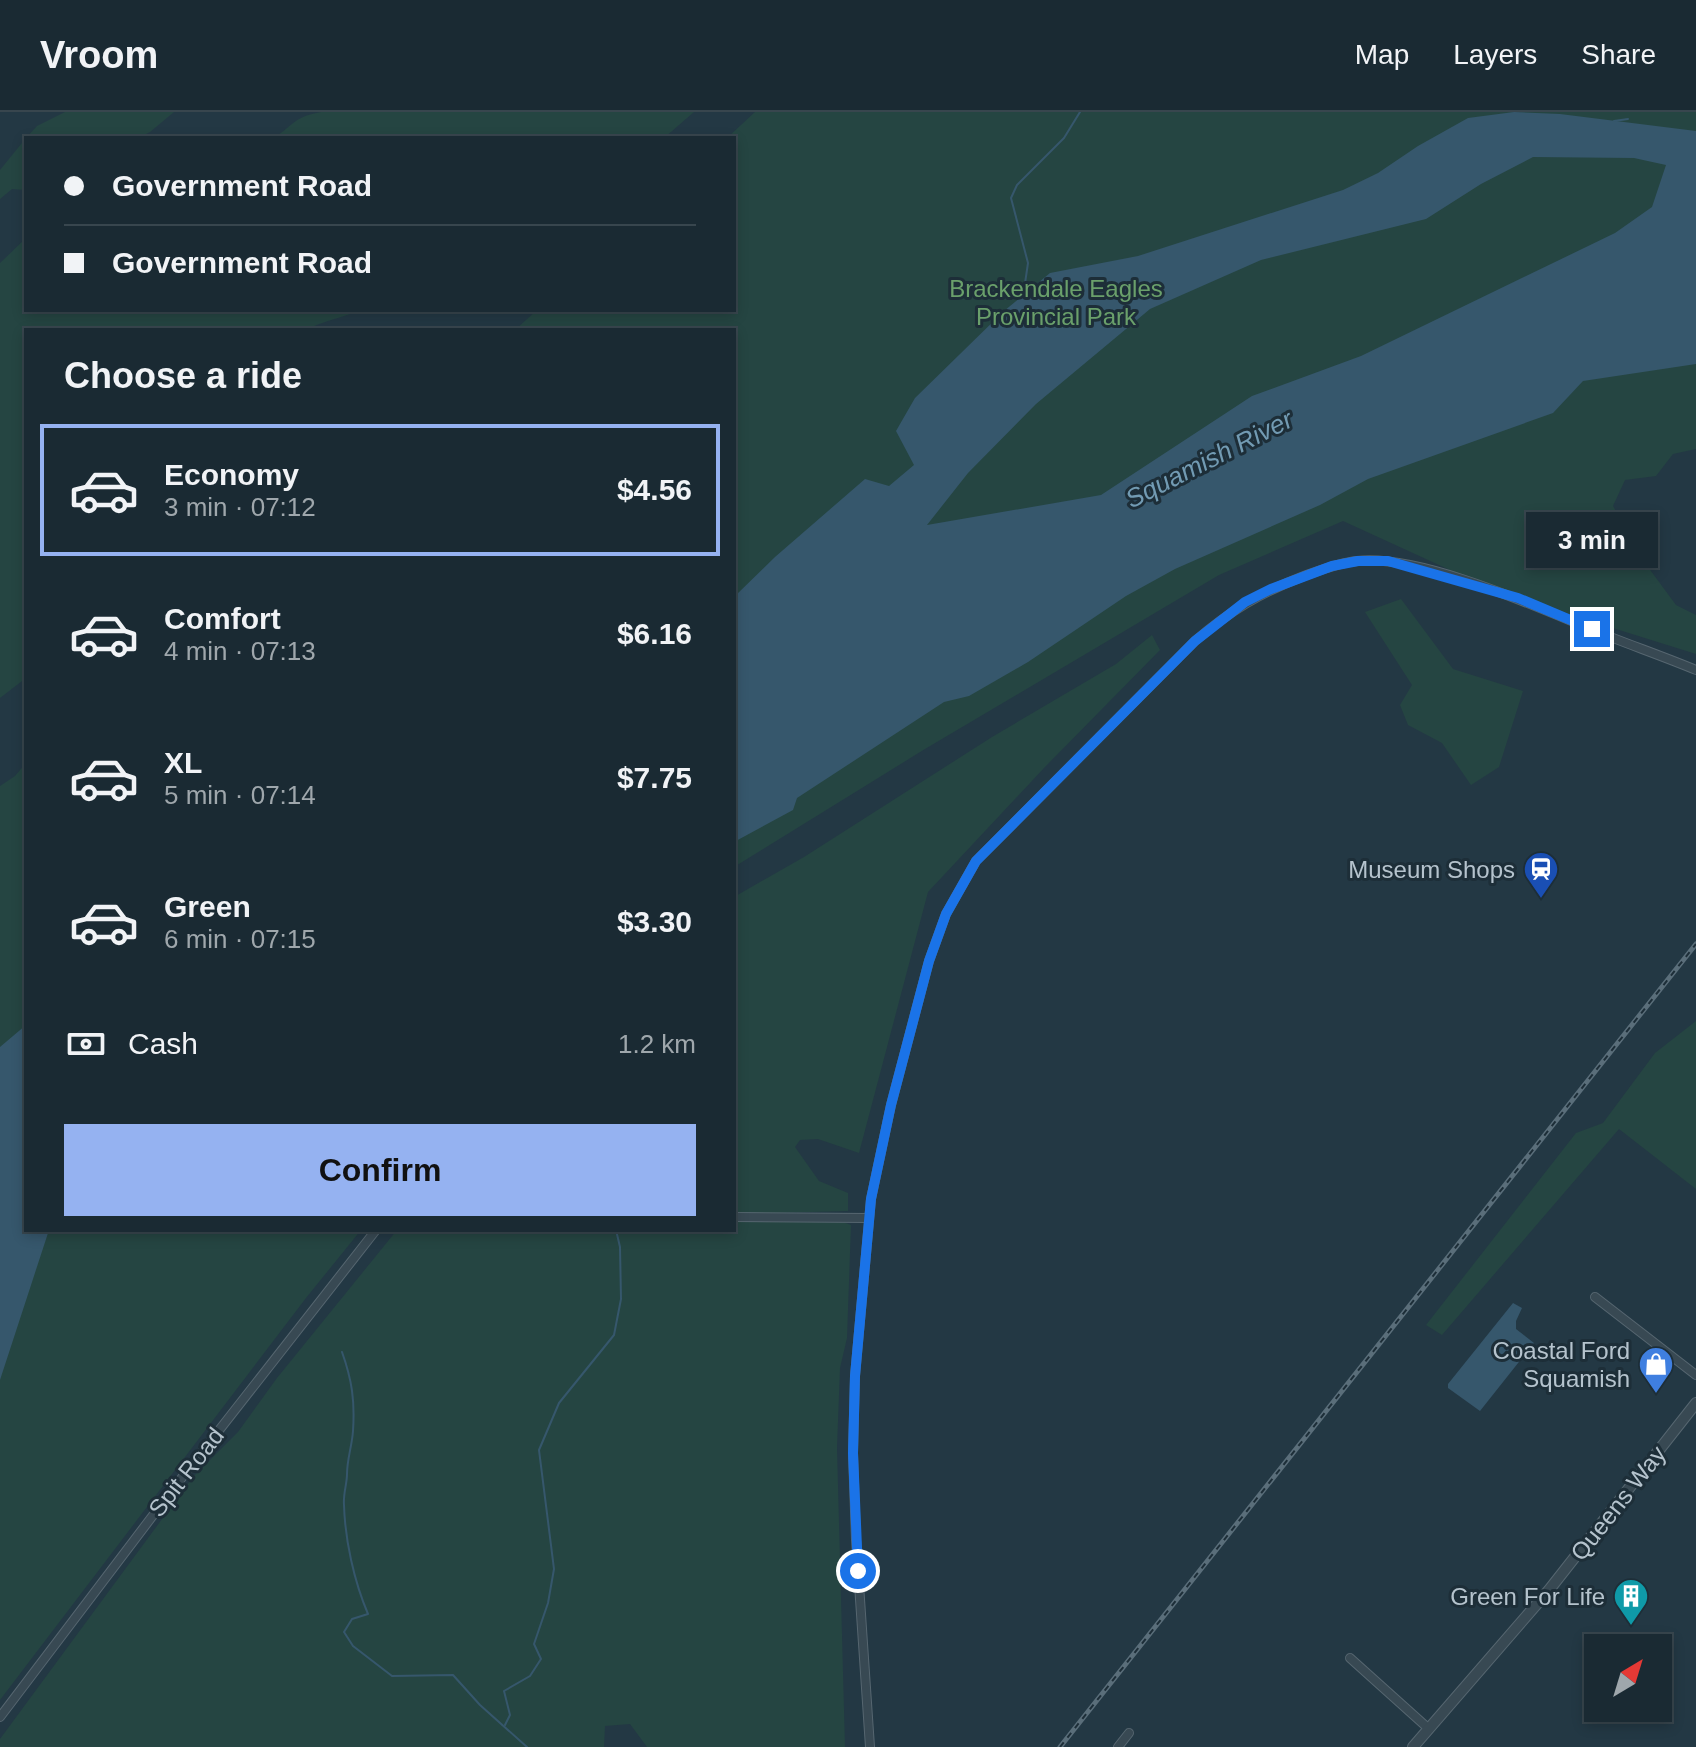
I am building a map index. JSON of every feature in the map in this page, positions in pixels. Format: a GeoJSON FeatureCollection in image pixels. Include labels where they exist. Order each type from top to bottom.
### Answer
{"type":"FeatureCollection","features":[{"type":"Feature","properties":{"kind":"street"},"geometry":{"type":"LineString","coordinates":[[870,1747],[853,1453],[855,1376],[871,1199],[891,1105],[925,976],[946,914],[976,861],[1195,641],[1245,602],[1332,566],[1358,561],[1388,561],[1518,598],[1696,670]]}},
{"type":"Feature","properties":{"kind":"street"},"geometry":{"type":"LineString","coordinates":[[736,1217],[869,1218]]}},
{"type":"Feature","properties":{"kind":"street","name":"Spit Road"},"geometry":{"type":"LineString","coordinates":[[0,1717],[374,1232]]}},
{"type":"Feature","properties":{"kind":"street"},"geometry":{"type":"LineString","coordinates":[[1595,1297],[1696,1375]]}},
{"type":"Feature","properties":{"kind":"street","name":"Queens Way"},"geometry":{"type":"LineString","coordinates":[[1413,1747],[1549,1590],[1696,1403]]}},
{"type":"Feature","properties":{"kind":"street"},"geometry":{"type":"LineString","coordinates":[[1350,1658],[1429,1729]]}},
{"type":"Feature","properties":{"kind":"street"},"geometry":{"type":"LineString","coordinates":[[1118,1747],[1129,1733]]}},
{"type":"Feature","properties":{"kind":"green space"},"geometry":{"type":"Polygon","coordinates":[[[65,112],[174,112],[142,136],[28,136],[37,126],[65,112]]]}},
{"type":"Feature","properties":{"kind":"green space"},"geometry":{"type":"Polygon","coordinates":[[[694,112],[666,136],[277,136],[300,118],[312,114],[694,112]]]}},
{"type":"Feature","properties":{"kind":"green space","name":"Brackendale Eagles Provincial Park"},"geometry":{"type":"Polygon","coordinates":[[[755,112],[1696,112],[1696,449],[1673,454],[1656,476],[1625,480],[1613,506],[1648,567],[1676,605],[1696,615],[1696,654],[1498,592],[1343,521],[1219,575],[925,749],[736,866],[736,328],[517,328],[535,312],[736,312],[736,136],[729,136],[755,112]]]}},
{"type":"Feature","properties":{"kind":"green space"},"geometry":{"type":"Polygon","coordinates":[[[24,140],[24,190],[12,189],[0,199],[0,170],[24,140]]]}},
{"type":"Feature","properties":{"kind":"green space"},"geometry":{"type":"Polygon","coordinates":[[[24,240],[24,312],[355,312],[311,328],[24,328],[24,680],[0,698],[0,263],[24,240]]]}},
{"type":"Feature","properties":{"kind":"green space"},"geometry":{"type":"Polygon","coordinates":[[[1401,599],[1453,669],[1523,691],[1499,767],[1471,785],[1442,743],[1408,725],[1400,705],[1412,685],[1365,612],[1401,599]]]}},
{"type":"Feature","properties":{"kind":"green space"},"geometry":{"type":"Polygon","coordinates":[[[1152,635],[1160,650],[928,892],[859,1153],[818,1139],[800,1140],[795,1147],[819,1181],[848,1193],[848,1211],[736,1214],[736,896],[1116,664],[1152,635]]]}},
{"type":"Feature","properties":{"kind":"green space"},"geometry":{"type":"Polygon","coordinates":[[[24,765],[24,1232],[359,1232],[0,1700],[0,786],[24,765]]]}},
{"type":"Feature","properties":{"kind":"green space"},"geometry":{"type":"Polygon","coordinates":[[[1696,1021],[1696,1189],[1619,1129],[1442,1335],[1426,1325],[1576,1133],[1603,1123],[1655,1053],[1696,1021]]]}},
{"type":"Feature","properties":{"kind":"green space"},"geometry":{"type":"Polygon","coordinates":[[[736,1221],[843,1222],[851,1225],[847,1338],[840,1368],[837,1448],[845,1747],[647,1747],[630,1724],[605,1726],[604,1747],[0,1747],[0,1739],[193,1477],[238,1432],[277,1378],[395,1232],[736,1232],[736,1221]]]}},
{"type":"Feature","properties":{"kind":"water","name":"Squamish River"},"geometry":{"type":"Polygon","coordinates":[[[1514,112],[1560,114],[1696,131],[1696,364],[1583,381],[1553,413],[1368,479],[1320,505],[1175,569],[1126,596],[1028,662],[969,696],[944,702],[797,798],[793,810],[736,841],[736,595],[865,479],[889,486],[914,465],[896,431],[915,398],[1004,311],[1050,273],[1138,256],[1343,190],[1378,173],[1468,118],[1514,112]],[[1533,157],[1481,184],[1426,219],[1261,260],[1150,309],[1036,404],[968,473],[927,525],[1101,495],[1252,396],[1361,356],[1615,233],[1652,207],[1666,165],[1634,158],[1533,157]]]}},
{"type":"Feature","properties":{"kind":"water"},"geometry":{"type":"Polygon","coordinates":[[[24,1027],[24,1232],[48,1232],[0,1380],[0,1047],[24,1027]]]}},
{"type":"Feature","properties":{"kind":"water"},"geometry":{"type":"Polygon","coordinates":[[[1513,1303],[1522,1308],[1516,1329],[1534,1343],[1480,1411],[1448,1388],[1448,1384],[1513,1303]]]}},
{"type":"Feature","properties":{"kind":"waterway"},"geometry":{"type":"LineString","coordinates":[[1027,293],[1024,290],[1028,263],[1011,198],[1017,185],[1064,138],[1080,112]]}},
{"type":"Feature","properties":{"kind":"waterway"},"geometry":{"type":"LineString","coordinates":[[1614,121],[1628,119]]}},
{"type":"Feature","properties":{"kind":"waterway"},"geometry":{"type":"LineString","coordinates":[[505,1725],[510,1715],[504,1691],[530,1676],[541,1659],[534,1644],[548,1603],[554,1569],[539,1450],[559,1403],[614,1335],[621,1299],[620,1247],[616,1232]]}},
{"type":"Feature","properties":{"kind":"waterway"},"geometry":{"type":"LineString","coordinates":[[342,1352],[354,1410],[344,1497],[345,1518],[348,1546],[368,1614],[352,1619],[344,1632],[353,1646],[392,1676],[453,1675],[480,1705],[527,1747]]}},
{"type":"Feature","properties":{"kind":"railway"},"geometry":{"type":"LineString","coordinates":[[1060,1747],[1696,944]]}},
{"type":"Feature","properties":{"kind":"place","name":"Museum Shops"},"geometry":{"type":"Point","coordinates":[1541,900]}},
{"type":"Feature","properties":{"kind":"place","name":"Coastal Ford Squamish"},"geometry":{"type":"Point","coordinates":[1656,1395]}},
{"type":"Feature","properties":{"kind":"place","name":"Green For Life"},"geometry":{"type":"Point","coordinates":[1631,1627]}},
{"type":"Feature","properties":{"kind":"route"},"geometry":{"type":"LineString","coordinates":[[858,1571],[853,1453],[855,1376],[871,1199],[891,1105],[929,961],[946,914],[976,861],[1195,641],[1221,619],[1271,589],[1332,566],[1358,561],[1388,561],[1518,598],[1592,629]]}}]}
